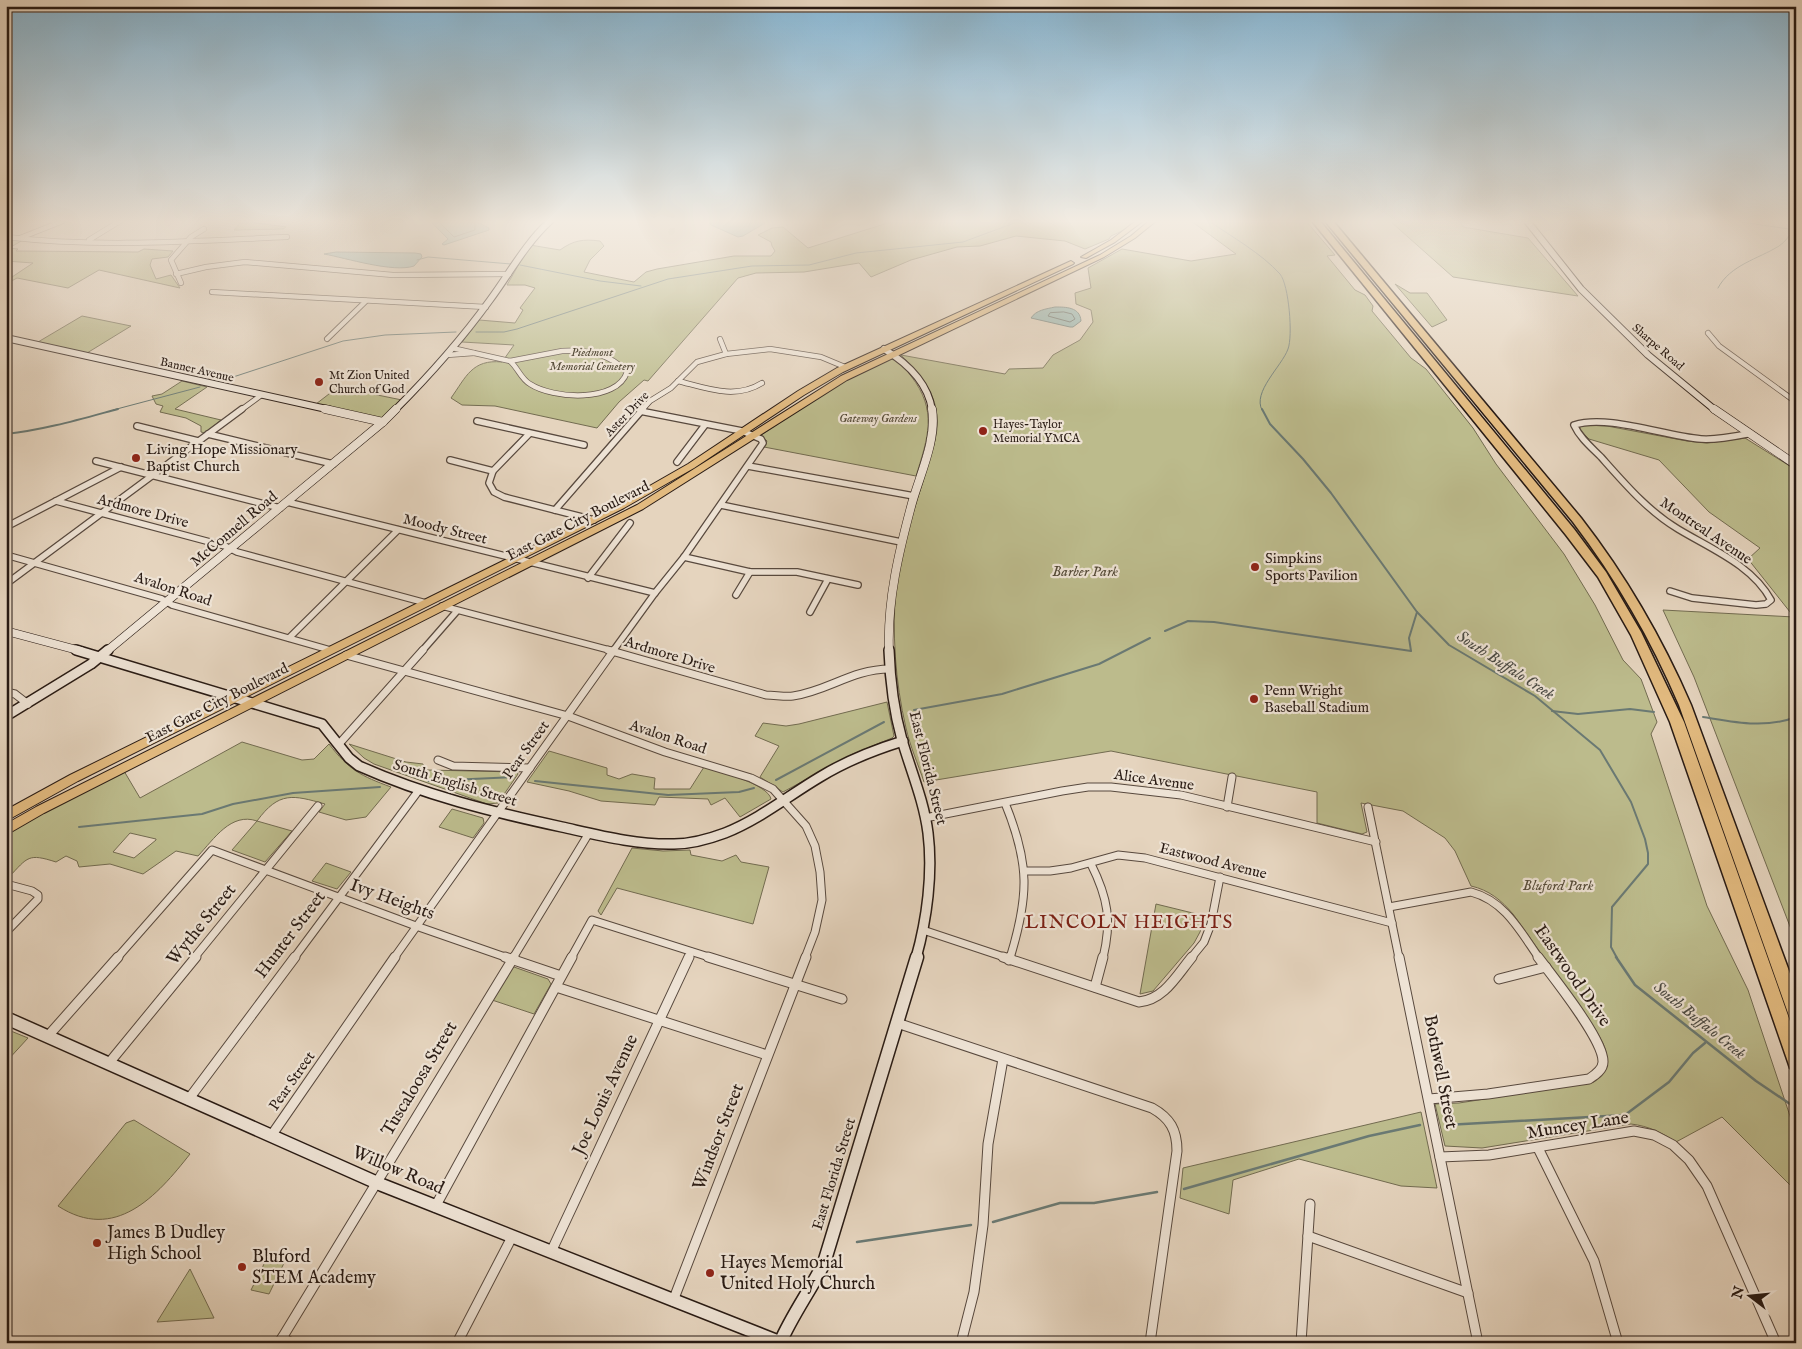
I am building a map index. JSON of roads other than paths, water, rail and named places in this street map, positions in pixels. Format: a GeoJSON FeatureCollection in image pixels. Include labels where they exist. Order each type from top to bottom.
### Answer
{"type":"FeatureCollection","features":[{"type":"Feature","properties":{"kind":"highway"},"geometry":{"type":"LineString","coordinates":[[1367,284],[1570,532],[1602,575],[1618,602],[1650,662],[1677,722],[1796,1062]]}},
{"type":"Feature","properties":{"kind":"highway"},"geometry":{"type":"LineString","coordinates":[[1381,284],[1577,520],[1602,553],[1656,639],[1685,705],[1796,1013]]}},
{"type":"Feature","properties":{"kind":"main road","name":"East Gate City Boulevard"},"geometry":{"type":"LineString","coordinates":[[6,816],[74,778],[514,558],[594,520],[691,466],[742,431],[843,369],[1026,284]]}},
{"type":"Feature","properties":{"kind":"main road","name":"East Gate City Boulevard"},"geometry":{"type":"LineString","coordinates":[[6,830],[40,810],[183,737],[641,506],[687,480],[794,408],[844,378],[1042,284]]}},
{"type":"Feature","properties":{"kind":"main road"},"geometry":{"type":"LineString","coordinates":[[794,408],[791,407],[794,402],[843,369]]}},
{"type":"Feature","properties":{"kind":"main road"},"geometry":{"type":"LineString","coordinates":[[531,562],[532,554],[560,536]]}},
{"type":"Feature","properties":{"kind":"main road"},"geometry":{"type":"LineString","coordinates":[[482,586],[514,566],[517,561],[514,558]]}},
{"type":"Feature","properties":{"kind":"main road"},"geometry":{"type":"LineString","coordinates":[[251,703],[254,693],[298,666]]}},
{"type":"Feature","properties":{"kind":"main road"},"geometry":{"type":"LineString","coordinates":[[183,737],[230,709],[236,703],[235,698]]}},
{"type":"Feature","properties":{"kind":"street","name":"McConnell Road"},"geometry":{"type":"LineString","coordinates":[[6,716],[70,678],[100,656],[383,422],[418,389],[502,284]]}},
{"type":"Feature","properties":{"kind":"street","name":"Sharpe Road"},"geometry":{"type":"LineString","coordinates":[[1577,284],[1634,342],[1706,403],[1747,434],[1796,465]]}},
{"type":"Feature","properties":{"kind":"street"},"geometry":{"type":"LineString","coordinates":[[212,292],[486,306]]}},
{"type":"Feature","properties":{"kind":"street"},"geometry":{"type":"LineString","coordinates":[[327,339],[366,301]]}},
{"type":"Feature","properties":{"kind":"street"},"geometry":{"type":"LineString","coordinates":[[1708,333],[1719,346],[1796,402]]}},
{"type":"Feature","properties":{"kind":"street","name":"Banner Avenue"},"geometry":{"type":"LineString","coordinates":[[6,338],[383,422]]}},
{"type":"Feature","properties":{"kind":"street"},"geometry":{"type":"LineString","coordinates":[[720,339],[726,354]]}},
{"type":"Feature","properties":{"kind":"street"},"geometry":{"type":"LineString","coordinates":[[452,348],[510,361],[524,360],[552,352],[583,352],[610,358],[621,364],[627,372],[622,383],[612,390],[600,394],[574,395],[552,393],[528,383],[521,376],[517,366],[510,361]]}},
{"type":"Feature","properties":{"kind":"street","name":"Aster Drive"},"geometry":{"type":"LineString","coordinates":[[555,510],[650,400],[671,388],[697,362],[726,354],[770,348],[821,358],[843,369]]}},
{"type":"Feature","properties":{"kind":"street","name":"East Florida Street"},"geometry":{"type":"LineString","coordinates":[[781,1343],[791,1318],[809,1293],[824,1263],[923,930],[929,885],[929,851],[926,818],[902,742],[890,669],[891,593],[901,542],[930,443],[933,430],[933,414],[924,387],[909,368],[884,349]]}},
{"type":"Feature","properties":{"kind":"street"},"geometry":{"type":"LineString","coordinates":[[447,355],[475,353]]}},
{"type":"Feature","properties":{"kind":"street"},"geometry":{"type":"LineString","coordinates":[[678,381],[728,392],[754,389],[762,383]]}},
{"type":"Feature","properties":{"kind":"street"},"geometry":{"type":"LineString","coordinates":[[6,584],[260,396]]}},
{"type":"Feature","properties":{"kind":"street"},"geometry":{"type":"LineString","coordinates":[[640,411],[742,431],[754,436]]}},
{"type":"Feature","properties":{"kind":"street"},"geometry":{"type":"LineString","coordinates":[[477,421],[584,445]]}},
{"type":"Feature","properties":{"kind":"street","name":"Montreal Avenue"},"geometry":{"type":"LineString","coordinates":[[1670,591],[1692,598],[1756,605],[1766,604],[1771,600],[1759,584],[1732,561],[1674,526],[1654,511],[1626,485],[1574,425],[1577,423],[1598,422],[1704,439],[1747,434]]}},
{"type":"Feature","properties":{"kind":"street"},"geometry":{"type":"LineString","coordinates":[[677,462],[705,425]]}},
{"type":"Feature","properties":{"kind":"street"},"geometry":{"type":"LineString","coordinates":[[137,426],[198,441]]}},
{"type":"Feature","properties":{"kind":"street"},"geometry":{"type":"LineString","coordinates":[[208,434],[334,464]]}},
{"type":"Feature","properties":{"kind":"street"},"geometry":{"type":"LineString","coordinates":[[530,434],[493,471],[489,482],[491,489],[496,494],[594,520]]}},
{"type":"Feature","properties":{"kind":"street","name":"Pear Street"},"geometry":{"type":"LineString","coordinates":[[271,1136],[416,926],[655,593],[684,558],[748,466],[763,443],[763,440],[754,436]]}},
{"type":"Feature","properties":{"kind":"street"},"geometry":{"type":"LineString","coordinates":[[450,460],[493,471]]}},
{"type":"Feature","properties":{"kind":"street"},"geometry":{"type":"LineString","coordinates":[[96,461],[280,508]]}},
{"type":"Feature","properties":{"kind":"street"},"geometry":{"type":"LineString","coordinates":[[748,466],[914,496]]}},
{"type":"Feature","properties":{"kind":"street"},"geometry":{"type":"LineString","coordinates":[[6,527],[121,467]]}},
{"type":"Feature","properties":{"kind":"street","name":"Ardmore Drive"},"geometry":{"type":"LineString","coordinates":[[56,502],[426,603]]}},
{"type":"Feature","properties":{"kind":"street","name":"Moody Street"},"geometry":{"type":"LineString","coordinates":[[287,502],[531,562],[588,578],[655,593]]}},
{"type":"Feature","properties":{"kind":"street"},"geometry":{"type":"LineString","coordinates":[[721,505],[901,542]]}},
{"type":"Feature","properties":{"kind":"street"},"geometry":{"type":"LineString","coordinates":[[588,578],[630,523]]}},
{"type":"Feature","properties":{"kind":"street"},"geometry":{"type":"LineString","coordinates":[[289,638],[398,530]]}},
{"type":"Feature","properties":{"kind":"street","name":"Avalon Road"},"geometry":{"type":"LineString","coordinates":[[6,555],[162,599],[172,605],[330,650]]}},
{"type":"Feature","properties":{"kind":"street"},"geometry":{"type":"LineString","coordinates":[[684,558],[750,572],[797,572],[858,585]]}},
{"type":"Feature","properties":{"kind":"street"},"geometry":{"type":"LineString","coordinates":[[736,595],[750,572]]}},
{"type":"Feature","properties":{"kind":"street"},"geometry":{"type":"LineString","coordinates":[[810,612],[828,579]]}},
{"type":"Feature","properties":{"kind":"street","name":"Ardmore Drive"},"geometry":{"type":"LineString","coordinates":[[442,606],[613,652],[752,693],[779,696],[805,694],[860,672],[874,669],[890,669]]}},
{"type":"Feature","properties":{"kind":"street"},"geometry":{"type":"LineString","coordinates":[[338,744],[457,611]]}},
{"type":"Feature","properties":{"kind":"street","name":"South English Street"},"geometry":{"type":"LineString","coordinates":[[6,631],[100,656],[322,724],[349,758],[359,766],[419,790],[497,814],[589,833],[661,843],[690,843],[732,830],[785,800],[821,776],[884,747],[902,742]]}},
{"type":"Feature","properties":{"kind":"street","name":"Avalon Road"},"geometry":{"type":"LineString","coordinates":[[346,655],[568,716],[665,752],[751,778],[773,789],[785,800],[806,826],[815,846],[820,872],[822,900],[815,932],[794,984]]}},
{"type":"Feature","properties":{"kind":"street"},"geometry":{"type":"LineString","coordinates":[[6,692],[15,694],[28,704]]}},
{"type":"Feature","properties":{"kind":"street"},"geometry":{"type":"LineString","coordinates":[[438,760],[453,766],[530,768]]}},
{"type":"Feature","properties":{"kind":"street"},"geometry":{"type":"LineString","coordinates":[[1227,807],[1232,777]]}},
{"type":"Feature","properties":{"kind":"street","name":"Alice Avenue"},"geometry":{"type":"LineString","coordinates":[[926,818],[1080,788],[1111,787],[1181,795],[1376,842]]}},
{"type":"Feature","properties":{"kind":"street","name":"Hunter Street"},"geometry":{"type":"LineString","coordinates":[[188,1100],[419,790]]}},
{"type":"Feature","properties":{"kind":"street"},"geometry":{"type":"LineString","coordinates":[[1005,803],[1020,844],[1026,888],[1023,910],[1010,960]]}},
{"type":"Feature","properties":{"kind":"street","name":"Wythe Street"},"geometry":{"type":"LineString","coordinates":[[108,1063],[318,806]]}},
{"type":"Feature","properties":{"kind":"street","name":"Bothwell Street"},"geometry":{"type":"LineString","coordinates":[[1368,807],[1478,1343]]}},
{"type":"Feature","properties":{"kind":"street","name":"Tuscaloosa Street"},"geometry":{"type":"LineString","coordinates":[[280,1340],[589,833]]}},
{"type":"Feature","properties":{"kind":"street","name":"Ivy Heights"},"geometry":{"type":"LineString","coordinates":[[48,1036],[212,850],[416,926],[561,976]]}},
{"type":"Feature","properties":{"kind":"street","name":"Eastwood Avenue"},"geometry":{"type":"LineString","coordinates":[[1024,871],[1050,871],[1091,864],[1104,858],[1118,855],[1144,858],[1392,923]]}},
{"type":"Feature","properties":{"kind":"street"},"geometry":{"type":"LineString","coordinates":[[1091,864],[1101,882],[1110,918],[1106,945],[1095,987]]}},
{"type":"Feature","properties":{"kind":"street"},"geometry":{"type":"LineString","coordinates":[[923,930],[1139,1002],[1150,1001],[1159,996],[1204,942],[1211,924],[1220,877]]}},
{"type":"Feature","properties":{"kind":"street"},"geometry":{"type":"LineString","coordinates":[[6,884],[32,891],[38,895],[38,899],[6,932]]}},
{"type":"Feature","properties":{"kind":"street","name":"Eastwood Drive"},"geometry":{"type":"LineString","coordinates":[[1389,906],[1471,892],[1483,895],[1494,901],[1505,910],[1596,1038],[1602,1051],[1603,1063],[1600,1072],[1589,1079],[1488,1094],[1429,1100]]}},
{"type":"Feature","properties":{"kind":"street"},"geometry":{"type":"LineString","coordinates":[[435,1207],[592,920],[842,1000]]}},
{"type":"Feature","properties":{"kind":"street","name":"Joe Louis Avenue"},"geometry":{"type":"LineString","coordinates":[[552,1252],[692,952]]}},
{"type":"Feature","properties":{"kind":"street"},"geometry":{"type":"LineString","coordinates":[[1499,979],[1546,967]]}},
{"type":"Feature","properties":{"kind":"street","name":"Windsor Street"},"geometry":{"type":"LineString","coordinates":[[673,1301],[794,984]]}},
{"type":"Feature","properties":{"kind":"street"},"geometry":{"type":"LineString","coordinates":[[556,987],[767,1055]]}},
{"type":"Feature","properties":{"kind":"street","name":"Willow Road"},"geometry":{"type":"LineString","coordinates":[[6,1018],[188,1100],[435,1207],[781,1343]]}},
{"type":"Feature","properties":{"kind":"street"},"geometry":{"type":"LineString","coordinates":[[896,1023],[1152,1108],[1169,1119],[1175,1129],[1177,1151],[1150,1343]]}},
{"type":"Feature","properties":{"kind":"street"},"geometry":{"type":"LineString","coordinates":[[961,1343],[974,1292],[983,1225],[988,1144],[1003,1059]]}},
{"type":"Feature","properties":{"kind":"street","name":"Muncey Lane"},"geometry":{"type":"LineString","coordinates":[[1440,1157],[1489,1155],[1634,1132],[1654,1135],[1673,1145],[1689,1160],[1706,1186],[1776,1343]]}},
{"type":"Feature","properties":{"kind":"street"},"geometry":{"type":"LineString","coordinates":[[1538,1148],[1594,1262],[1618,1343]]}},
{"type":"Feature","properties":{"kind":"street"},"geometry":{"type":"LineString","coordinates":[[1301,1343],[1310,1204]]}},
{"type":"Feature","properties":{"kind":"street"},"geometry":{"type":"LineString","coordinates":[[1308,1236],[1468,1292]]}},
{"type":"Feature","properties":{"kind":"street"},"geometry":{"type":"LineString","coordinates":[[457,1343],[512,1237]]}},
{"type":"Feature","properties":{"kind":"street"},"geometry":{"type":"LineString","coordinates":[[280,1340],[292,1343]]}},
{"type":"Feature","properties":{"kind":"water"},"geometry":{"type":"Polygon","coordinates":[[[1055,307],[1075,310],[1080,316],[1081,321],[1070,327],[1031,318],[1038,312],[1055,307]]]}},
{"type":"Feature","properties":{"kind":"waterway"},"geometry":{"type":"LineString","coordinates":[[624,284],[641,286]]}},
{"type":"Feature","properties":{"kind":"waterway"},"geometry":{"type":"LineString","coordinates":[[476,332],[504,332],[517,329],[653,284]]}},
{"type":"Feature","properties":{"kind":"waterway","name":"South Buffalo Creek"},"geometry":{"type":"LineString","coordinates":[[1262,410],[1260,403],[1264,387],[1288,349],[1290,333],[1289,311],[1284,284]]}},
{"type":"Feature","properties":{"kind":"waterway"},"geometry":{"type":"LineString","coordinates":[[1718,288],[1721,284]]}},
{"type":"Feature","properties":{"kind":"waterway"},"geometry":{"type":"LineString","coordinates":[[221,381],[343,341],[385,335],[456,332]]}},
{"type":"Feature","properties":{"kind":"waterway"},"geometry":{"type":"LineString","coordinates":[[113,410],[200,387]]}},
{"type":"Feature","properties":{"kind":"waterway"},"geometry":{"type":"LineString","coordinates":[[6,434],[48,427],[118,409]]}},
{"type":"Feature","properties":{"kind":"waterway","name":"South Buffalo Creek"},"geometry":{"type":"LineString","coordinates":[[1262,409],[1270,424],[1303,459],[1331,493],[1417,612]]}},
{"type":"Feature","properties":{"kind":"waterway"},"geometry":{"type":"LineString","coordinates":[[1165,631],[1188,621],[1214,622],[1411,651],[1409,638],[1417,612]]}},
{"type":"Feature","properties":{"kind":"waterway","name":"South Buffalo Creek"},"geometry":{"type":"LineString","coordinates":[[1417,612],[1449,645],[1535,696],[1553,711]]}},
{"type":"Feature","properties":{"kind":"waterway"},"geometry":{"type":"LineString","coordinates":[[914,710],[1002,694],[1099,664],[1150,638]]}},
{"type":"Feature","properties":{"kind":"waterway"},"geometry":{"type":"LineString","coordinates":[[1553,711],[1578,714],[1630,709],[1654,712]]}},
{"type":"Feature","properties":{"kind":"waterway","name":"South Buffalo Creek"},"geometry":{"type":"LineString","coordinates":[[1553,711],[1600,750],[1631,802],[1645,839],[1648,864],[1612,907],[1611,947],[1617,958]]}},
{"type":"Feature","properties":{"kind":"waterway"},"geometry":{"type":"LineString","coordinates":[[1703,717],[1761,724],[1784,721],[1796,717]]}},
{"type":"Feature","properties":{"kind":"waterway"},"geometry":{"type":"LineString","coordinates":[[776,780],[884,722]]}},
{"type":"Feature","properties":{"kind":"waterway"},"geometry":{"type":"LineString","coordinates":[[428,781],[514,777]]}},
{"type":"Feature","properties":{"kind":"waterway"},"geometry":{"type":"LineString","coordinates":[[535,781],[668,795],[739,792],[754,788]]}},
{"type":"Feature","properties":{"kind":"waterway"},"geometry":{"type":"LineString","coordinates":[[79,827],[202,814],[233,804],[293,793],[380,787]]}},
{"type":"Feature","properties":{"kind":"waterway","name":"South Buffalo Creek"},"geometry":{"type":"LineString","coordinates":[[1616,957],[1635,985],[1756,1081],[1796,1108]]}},
{"type":"Feature","properties":{"kind":"waterway"},"geometry":{"type":"LineString","coordinates":[[1446,1125],[1625,1115],[1669,1082],[1693,1053],[1705,1043]]}},
{"type":"Feature","properties":{"kind":"waterway"},"geometry":{"type":"LineString","coordinates":[[1184,1189],[1369,1136],[1420,1125]]}},
{"type":"Feature","properties":{"kind":"waterway"},"geometry":{"type":"LineString","coordinates":[[993,1222],[1060,1203],[1094,1203],[1157,1192]]}},
{"type":"Feature","properties":{"kind":"waterway"},"geometry":{"type":"LineString","coordinates":[[857,1242],[971,1225]]}},
{"type":"Feature","properties":{"kind":"place","name":"Mt Zion United Church of God"},"geometry":{"type":"Point","coordinates":[319,382]}},
{"type":"Feature","properties":{"kind":"place","name":"Hayes-Taylor Memorial YMCA"},"geometry":{"type":"Point","coordinates":[983,431]}},
{"type":"Feature","properties":{"kind":"place","name":"Living Hope Missionary Baptist Church"},"geometry":{"type":"Point","coordinates":[136,458]}},
{"type":"Feature","properties":{"kind":"place","name":"Simpkins Sports Pavilion"},"geometry":{"type":"Point","coordinates":[1255,567]}},
{"type":"Feature","properties":{"kind":"place","name":"Penn Wright Baseball Stadium"},"geometry":{"type":"Point","coordinates":[1254,699]}},
{"type":"Feature","properties":{"kind":"place","name":"James B Dudley High School"},"geometry":{"type":"Point","coordinates":[97,1243]}},
{"type":"Feature","properties":{"kind":"place","name":"Bluford STEM Academy"},"geometry":{"type":"Point","coordinates":[242,1267]}},
{"type":"Feature","properties":{"kind":"place","name":"Hayes Memorial United Holy Church"},"geometry":{"type":"Point","coordinates":[710,1273]}},
{"type":"Feature","properties":{"kind":"district","name":"LINCOLN HEIGHTS"},"geometry":{"type":"Point","coordinates":[1129,923]}},
{"type":"Feature","properties":{"kind":"park label","name":"Piedmont Memorial Cemetery"},"geometry":{"type":"Point","coordinates":[592,359]}},
{"type":"Feature","properties":{"kind":"park label","name":"Gateway Gardens"},"geometry":{"type":"Point","coordinates":[878,418]}},
{"type":"Feature","properties":{"kind":"park label","name":"Barber Park"},"geometry":{"type":"Point","coordinates":[1085,571]}},
{"type":"Feature","properties":{"kind":"park label","name":"Bluford Park"},"geometry":{"type":"Point","coordinates":[1558,885]}}]}
